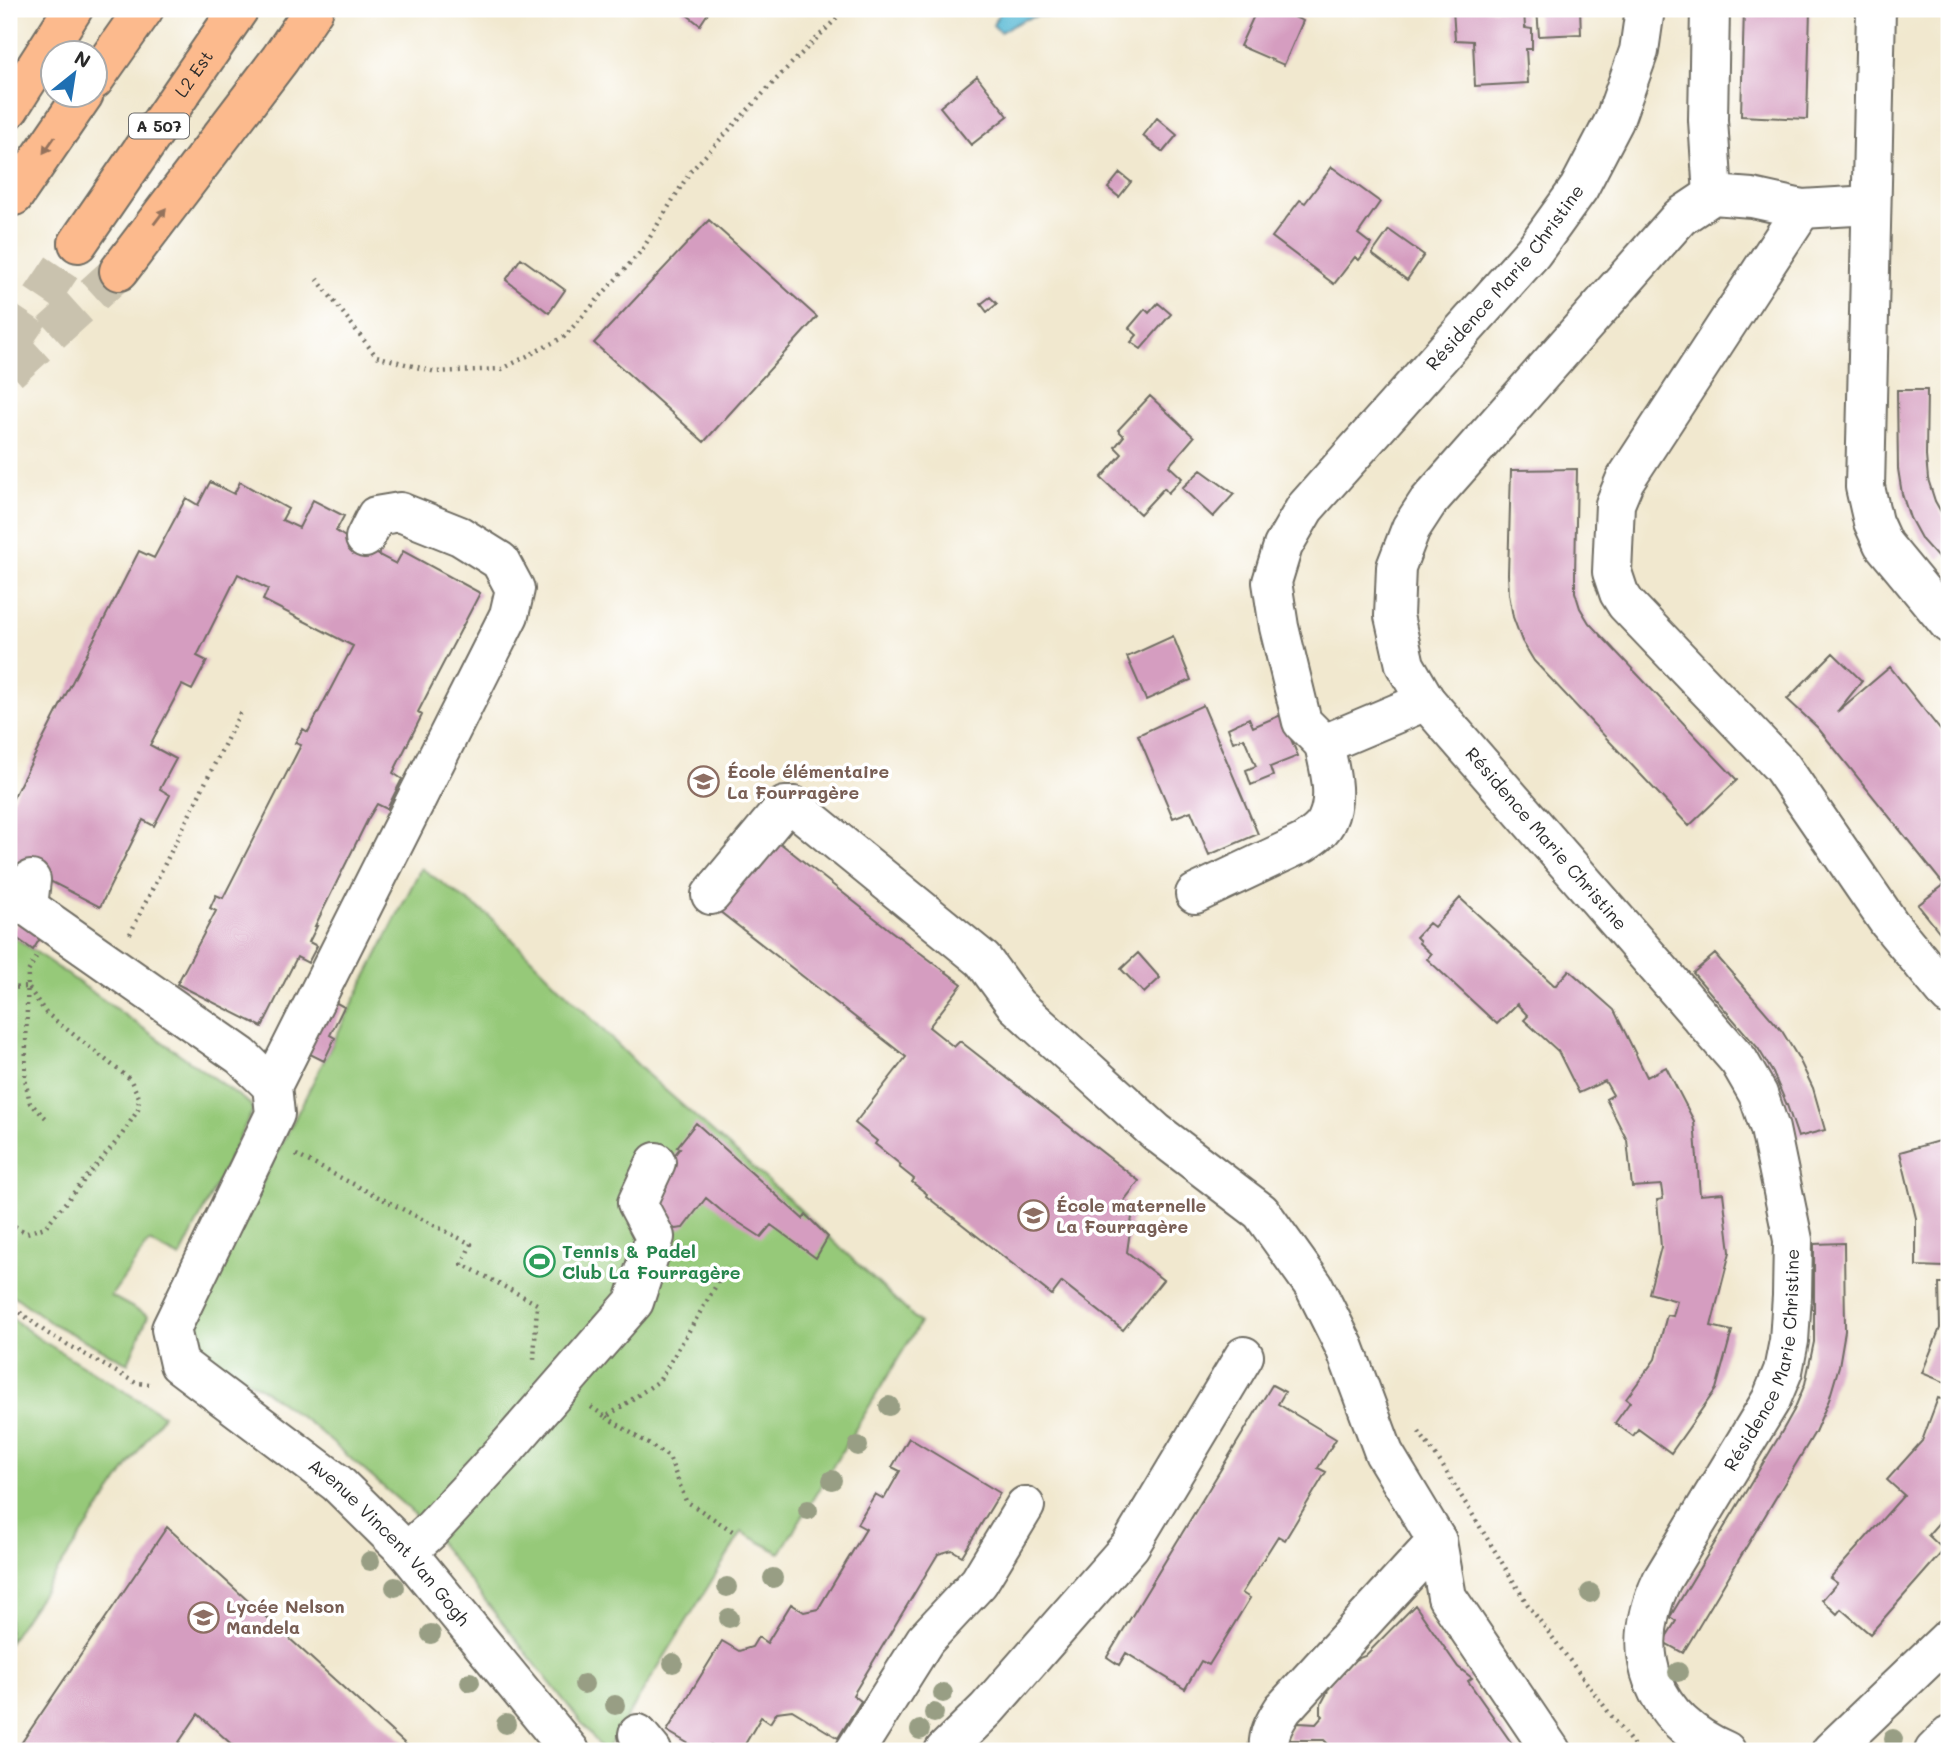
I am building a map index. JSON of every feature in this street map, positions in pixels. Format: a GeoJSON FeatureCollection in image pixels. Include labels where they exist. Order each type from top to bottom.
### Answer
{"type":"FeatureCollection","features":[{"type":"Feature","properties":{"kind":"highway"},"geometry":{"type":"LineString","coordinates":[[9,109],[73,9]]}},
{"type":"Feature","properties":{"kind":"highway"},"geometry":{"type":"LineString","coordinates":[[108,60],[144,9]]}},
{"type":"Feature","properties":{"kind":"highway","name":"L2 Est"},"geometry":{"type":"LineString","coordinates":[[78,243],[239,9]]}},
{"type":"Feature","properties":{"kind":"highway"},"geometry":{"type":"LineString","coordinates":[[119,271],[280,59],[314,9]]}},
{"type":"Feature","properties":{"kind":"highway"},"geometry":{"type":"LineString","coordinates":[[14,196],[74,108]]}},
{"type":"Feature","properties":{"kind":"street","name":"Résidence Marie Christine"},"geometry":{"type":"LineString","coordinates":[[1195,894],[1303,843],[1327,821],[1332,803],[1331,776],[1324,744],[1302,722],[1279,627],[1272,582],[1283,545],[1305,508],[1533,252],[1579,188],[1614,121],[1639,51],[1645,9]]}},
{"type":"Feature","properties":{"kind":"street"},"geometry":{"type":"LineString","coordinates":[[1710,9],[1708,120],[1713,195],[1752,198],[1802,209],[1871,205]]}},
{"type":"Feature","properties":{"kind":"street"},"geometry":{"type":"LineString","coordinates":[[1876,9],[1865,488],[1873,522],[1883,544],[1949,624]]}},
{"type":"Feature","properties":{"kind":"street","name":"Résidence Marie Christine"},"geometry":{"type":"LineString","coordinates":[[1713,195],[1680,217],[1428,502],[1411,528],[1396,567],[1394,616],[1405,665],[1426,701],[1739,1061],[1758,1094],[1770,1129],[1793,1240],[1792,1308],[1783,1371],[1771,1400],[1662,1580],[1652,1600],[1646,1635],[1650,1669],[1661,1700],[1684,1727],[1726,1751]]}},
{"type":"Feature","properties":{"kind":"street"},"geometry":{"type":"LineString","coordinates":[[1802,209],[1625,480],[1615,504],[1612,572],[1626,604],[1782,767],[1889,923],[1949,996]]}},
{"type":"Feature","properties":{"kind":"street"},"geometry":{"type":"LineString","coordinates":[[179,1364],[170,1328],[275,1114],[272,1086],[509,615],[515,589],[500,561],[460,536],[400,512],[376,516],[365,538]]}},
{"type":"Feature","properties":{"kind":"street"},"geometry":{"type":"LineString","coordinates":[[1324,744],[1426,701]]}},
{"type":"Feature","properties":{"kind":"street"},"geometry":{"type":"LineString","coordinates":[[712,895],[785,806],[794,806],[983,960],[1016,1005],[1156,1132],[1261,1212],[1314,1286],[1345,1348],[1384,1453],[1437,1541],[1447,1597],[1551,1751]]}},
{"type":"Feature","properties":{"kind":"street"},"geometry":{"type":"LineString","coordinates":[[23,901],[241,1056],[272,1086]]}},
{"type":"Feature","properties":{"kind":"street"},"geometry":{"type":"LineString","coordinates":[[407,1552],[430,1531],[547,1378],[634,1302],[655,1237],[637,1203],[656,1162]]}},
{"type":"Feature","properties":{"kind":"street"},"geometry":{"type":"LineString","coordinates":[[944,1751],[987,1709],[1130,1546],[1244,1356]]}},
{"type":"Feature","properties":{"kind":"street","name":"Avenue Vincent Van Gogh"},"geometry":{"type":"LineString","coordinates":[[179,1364],[337,1483],[407,1552],[569,1751]]}},
{"type":"Feature","properties":{"kind":"street"},"geometry":{"type":"LineString","coordinates":[[855,1751],[925,1640],[979,1581],[1025,1506]]}},
{"type":"Feature","properties":{"kind":"street"},"geometry":{"type":"LineString","coordinates":[[1269,1751],[1272,1725],[1283,1709],[1437,1541]]}},
{"type":"Feature","properties":{"kind":"street"},"geometry":{"type":"LineString","coordinates":[[1831,1751],[1949,1638]]}},
{"type":"Feature","properties":{"kind":"street"},"geometry":{"type":"LineString","coordinates":[[1934,1751],[1949,1736]]}},
{"type":"Feature","properties":{"kind":"path"},"geometry":{"type":"LineString","coordinates":[[317,279],[376,356],[435,372],[502,369],[564,337],[642,250],[690,172],[846,9]]}},
{"type":"Feature","properties":{"kind":"path"},"geometry":{"type":"LineString","coordinates":[[9,988],[28,987],[47,1013],[130,1079],[139,1097],[138,1110],[121,1136],[45,1227],[27,1233],[9,1223]]}},
{"type":"Feature","properties":{"kind":"path"},"geometry":{"type":"LineString","coordinates":[[296,1155],[471,1244],[462,1264],[537,1304],[547,1378],[669,1457],[686,1501],[734,1532]]}},
{"type":"Feature","properties":{"kind":"path"},"geometry":{"type":"LineString","coordinates":[[606,1417],[659,1381],[723,1274]]}},
{"type":"Feature","properties":{"kind":"path"},"geometry":{"type":"LineString","coordinates":[[9,1304],[47,1334],[136,1383],[165,1384],[179,1364]]}},
{"type":"Feature","properties":{"kind":"path"},"geometry":{"type":"LineString","coordinates":[[1416,1428],[1439,1460],[1528,1605],[1637,1751]]}},
{"type":"Feature","properties":{"kind":"green space","name":"Tennis & Padel Club La Fourragère"},"geometry":{"type":"Polygon","coordinates":[[[421,868],[489,916],[648,1075],[792,1202],[920,1323],[780,1553],[742,1532],[606,1751],[430,1531],[410,1510],[313,1426],[258,1386],[195,1351],[185,1336],[421,868]]]}},
{"type":"Feature","properties":{"kind":"green space"},"geometry":{"type":"Polygon","coordinates":[[[9,933],[250,1104],[253,1110],[180,1258],[149,1242],[111,1296],[148,1316],[128,1363],[51,1323],[9,1292],[9,933]]]}},
{"type":"Feature","properties":{"kind":"green space"},"geometry":{"type":"Polygon","coordinates":[[[9,1316],[38,1338],[163,1415],[9,1642],[9,1316]]]}},
{"type":"Feature","properties":{"kind":"water"},"geometry":{"type":"Polygon","coordinates":[[[1001,9],[1091,9],[1037,16],[1000,32],[993,25],[1001,9]]]}},
{"type":"Feature","properties":{"kind":"building"},"geometry":{"type":"Polygon","coordinates":[[[1257,9],[1269,15],[1272,9],[1277,9],[1303,21],[1284,65],[1240,46],[1257,9]]]}},
{"type":"Feature","properties":{"kind":"building"},"geometry":{"type":"Polygon","coordinates":[[[1453,9],[1524,9],[1525,28],[1532,29],[1532,49],[1526,49],[1528,83],[1475,86],[1473,41],[1455,40],[1453,9]]]}},
{"type":"Feature","properties":{"kind":"building"},"geometry":{"type":"Polygon","coordinates":[[[1537,9],[1580,9],[1581,34],[1539,36],[1537,9]]]}},
{"type":"Feature","properties":{"kind":"building"},"geometry":{"type":"Polygon","coordinates":[[[1744,9],[1810,9],[1807,119],[1741,116],[1744,9]]]}},
{"type":"Feature","properties":{"kind":"building"},"geometry":{"type":"Polygon","coordinates":[[[710,10],[700,25],[682,11],[710,10]]]}},
{"type":"Feature","properties":{"kind":"building"},"geometry":{"type":"Polygon","coordinates":[[[977,76],[1008,116],[971,145],[940,107],[977,76]]]}},
{"type":"Feature","properties":{"kind":"building"},"geometry":{"type":"Polygon","coordinates":[[[1157,118],[1177,135],[1163,152],[1143,136],[1157,118]]]}},
{"type":"Feature","properties":{"kind":"building"},"geometry":{"type":"Polygon","coordinates":[[[1332,167],[1380,202],[1358,234],[1371,244],[1359,260],[1355,257],[1334,284],[1272,237],[1300,200],[1305,203],[1332,167]]]}},
{"type":"Feature","properties":{"kind":"building"},"geometry":{"type":"Polygon","coordinates":[[[1120,173],[1131,182],[1119,197],[1108,188],[1120,173]]]}},
{"type":"Feature","properties":{"kind":"building"},"geometry":{"type":"Polygon","coordinates":[[[709,220],[817,317],[704,442],[594,343],[709,220]]]}},
{"type":"Feature","properties":{"kind":"building"},"geometry":{"type":"Polygon","coordinates":[[[1389,230],[1424,255],[1407,280],[1372,254],[1389,230]]]}},
{"type":"Feature","properties":{"kind":"building"},"geometry":{"type":"Polygon","coordinates":[[[521,258],[565,290],[549,313],[506,280],[521,258]]]}},
{"type":"Feature","properties":{"kind":"building"},"geometry":{"type":"Polygon","coordinates":[[[990,297],[997,304],[987,312],[981,304],[990,297]]]}},
{"type":"Feature","properties":{"kind":"building"},"geometry":{"type":"Polygon","coordinates":[[[1158,303],[1171,314],[1141,349],[1131,342],[1137,335],[1129,328],[1145,309],[1149,313],[1158,303]]]}},
{"type":"Feature","properties":{"kind":"building"},"geometry":{"type":"Polygon","coordinates":[[[1897,390],[1927,390],[1928,479],[1935,501],[1949,526],[1949,551],[1939,559],[1922,540],[1910,518],[1902,494],[1898,469],[1897,390]]]}},
{"type":"Feature","properties":{"kind":"building"},"geometry":{"type":"Polygon","coordinates":[[[1150,396],[1194,437],[1169,466],[1182,478],[1168,493],[1164,488],[1140,514],[1101,478],[1122,454],[1115,447],[1124,436],[1118,430],[1150,396]]]}},
{"type":"Feature","properties":{"kind":"building"},"geometry":{"type":"Polygon","coordinates":[[[1577,469],[1575,592],[1580,608],[1589,623],[1737,780],[1689,826],[1534,661],[1522,641],[1513,617],[1508,574],[1511,470],[1577,469]]]}},
{"type":"Feature","properties":{"kind":"building"},"geometry":{"type":"Polygon","coordinates":[[[1201,470],[1234,494],[1213,517],[1182,488],[1201,470]]]}},
{"type":"Feature","properties":{"kind":"building"},"geometry":{"type":"Polygon","coordinates":[[[210,482],[234,494],[240,482],[288,509],[282,520],[299,528],[313,500],[344,516],[336,531],[350,540],[396,564],[403,551],[480,593],[418,712],[422,715],[393,773],[402,779],[387,809],[377,804],[368,819],[315,926],[309,942],[317,946],[308,963],[297,957],[262,1027],[177,984],[216,911],[210,908],[216,895],[223,898],[301,745],[295,743],[303,729],[308,732],[353,646],[263,600],[268,589],[238,574],[197,656],[207,661],[192,690],[182,685],[150,745],[176,759],[160,789],[170,795],[154,826],[143,820],[100,907],[9,860],[9,806],[139,551],[154,558],[186,498],[198,505],[210,482]]]}},
{"type":"Feature","properties":{"kind":"building"},"geometry":{"type":"Polygon","coordinates":[[[1173,636],[1191,680],[1146,700],[1127,657],[1173,636]]]}},
{"type":"Feature","properties":{"kind":"building"},"geometry":{"type":"Polygon","coordinates":[[[1833,653],[1862,681],[1837,712],[1890,667],[1949,741],[1949,881],[1944,885],[1818,728],[1787,699],[1833,653]]]}},
{"type":"Feature","properties":{"kind":"building"},"geometry":{"type":"Polygon","coordinates":[[[1203,705],[1258,834],[1209,855],[1191,811],[1173,818],[1138,735],[1203,705]]]}},
{"type":"Feature","properties":{"kind":"building"},"geometry":{"type":"Polygon","coordinates":[[[1281,715],[1298,756],[1270,767],[1273,776],[1251,785],[1246,770],[1256,766],[1244,738],[1233,742],[1228,728],[1249,718],[1253,727],[1281,715]]]}},
{"type":"Feature","properties":{"kind":"building"},"geometry":{"type":"Polygon","coordinates":[[[775,839],[962,984],[929,1027],[954,1047],[960,1041],[1139,1181],[1123,1202],[1133,1210],[1127,1252],[1163,1280],[1123,1330],[1062,1282],[1052,1295],[926,1196],[927,1194],[912,1182],[914,1179],[899,1167],[901,1165],[855,1123],[906,1057],[719,911],[775,839]]]}},
{"type":"Feature","properties":{"kind":"building"},"geometry":{"type":"Polygon","coordinates":[[[1944,885],[1949,892],[1949,944],[1918,905],[1944,885]]]}},
{"type":"Feature","properties":{"kind":"building"},"geometry":{"type":"Polygon","coordinates":[[[1460,898],[1555,986],[1569,970],[1614,1010],[1647,1077],[1666,1067],[1694,1121],[1700,1195],[1723,1193],[1730,1252],[1711,1326],[1732,1331],[1716,1389],[1671,1453],[1638,1429],[1633,1436],[1615,1423],[1630,1402],[1626,1399],[1655,1359],[1667,1315],[1673,1316],[1677,1301],[1649,1293],[1661,1247],[1657,1200],[1663,1199],[1661,1185],[1632,1187],[1627,1140],[1606,1099],[1613,1095],[1605,1081],[1579,1093],[1558,1051],[1524,1020],[1528,1016],[1517,1004],[1497,1024],[1427,959],[1431,954],[1416,937],[1429,923],[1434,927],[1460,898]]]}},
{"type":"Feature","properties":{"kind":"building"},"geometry":{"type":"Polygon","coordinates":[[[19,920],[42,935],[33,950],[11,934],[19,920]]]}},
{"type":"Feature","properties":{"kind":"building"},"geometry":{"type":"Polygon","coordinates":[[[1138,953],[1160,978],[1144,993],[1121,969],[1138,953]]]}},
{"type":"Feature","properties":{"kind":"building"},"geometry":{"type":"Polygon","coordinates":[[[1715,954],[1782,1031],[1813,1088],[1825,1130],[1798,1137],[1773,1073],[1758,1048],[1693,973],[1715,954]]]}},
{"type":"Feature","properties":{"kind":"building"},"geometry":{"type":"Polygon","coordinates":[[[331,1000],[344,1007],[330,1035],[335,1038],[324,1061],[302,1050],[331,1000]]]}},
{"type":"Feature","properties":{"kind":"building"},"geometry":{"type":"Polygon","coordinates":[[[696,1123],[803,1219],[806,1215],[828,1237],[816,1258],[771,1225],[761,1237],[706,1198],[683,1228],[675,1229],[647,1206],[666,1166],[680,1148],[677,1147],[696,1123]]]}},
{"type":"Feature","properties":{"kind":"building"},"geometry":{"type":"Polygon","coordinates":[[[1949,1138],[1949,1384],[1922,1373],[1940,1328],[1939,1283],[1945,1283],[1945,1267],[1916,1266],[1916,1218],[1900,1152],[1949,1138]]]}},
{"type":"Feature","properties":{"kind":"building"},"geometry":{"type":"Polygon","coordinates":[[[1844,1243],[1845,1331],[1829,1400],[1815,1432],[1683,1653],[1663,1642],[1676,1621],[1670,1617],[1780,1435],[1805,1384],[1814,1342],[1814,1244],[1844,1243]]]}},
{"type":"Feature","properties":{"kind":"building"},"geometry":{"type":"Polygon","coordinates":[[[1272,1385],[1285,1392],[1278,1404],[1336,1439],[1318,1468],[1326,1472],[1285,1540],[1278,1536],[1242,1593],[1250,1598],[1209,1665],[1201,1661],[1185,1689],[1126,1653],[1119,1665],[1107,1657],[1272,1385]]]}},
{"type":"Feature","properties":{"kind":"building"},"geometry":{"type":"Polygon","coordinates":[[[1949,1387],[1949,1511],[1928,1535],[1944,1550],[1870,1634],[1841,1609],[1837,1614],[1822,1600],[1837,1583],[1830,1578],[1904,1495],[1887,1480],[1922,1441],[1938,1398],[1944,1400],[1949,1387]]]}},
{"type":"Feature","properties":{"kind":"building"},"geometry":{"type":"Polygon","coordinates":[[[909,1438],[1000,1493],[962,1556],[952,1550],[938,1554],[853,1695],[861,1701],[838,1738],[792,1710],[777,1712],[770,1723],[761,1717],[741,1751],[722,1751],[711,1745],[707,1751],[701,1751],[667,1731],[722,1641],[739,1651],[752,1647],[758,1637],[767,1643],[791,1604],[804,1612],[818,1609],[866,1529],[857,1524],[875,1494],[884,1499],[900,1471],[892,1467],[909,1438]]]}},
{"type":"Feature","properties":{"kind":"building"},"geometry":{"type":"Polygon","coordinates":[[[167,1527],[413,1751],[239,1751],[198,1714],[173,1751],[16,1751],[167,1527]]]}},
{"type":"Feature","properties":{"kind":"building"},"geometry":{"type":"Polygon","coordinates":[[[1415,1605],[1458,1667],[1472,1678],[1468,1681],[1513,1745],[1521,1751],[1335,1751],[1324,1740],[1290,1740],[1290,1732],[1295,1725],[1316,1724],[1323,1716],[1321,1704],[1331,1680],[1351,1661],[1365,1656],[1415,1605]]]}},
{"type":"Feature","properties":{"kind":"tunnel"},"geometry":{"type":"LineString","coordinates":[[9,346],[78,243]]}},
{"type":"Feature","properties":{"kind":"tunnel"},"geometry":{"type":"LineString","coordinates":[[9,371],[119,271]]}},
{"type":"Feature","properties":{"kind":"place","name":"École élémentaire La Fourragère"},"geometry":{"type":"Point","coordinates":[704,782]}},
{"type":"Feature","properties":{"kind":"place","name":"École maternelle La Fourragère"},"geometry":{"type":"Point","coordinates":[1033,1216]}},
{"type":"Feature","properties":{"kind":"place","name":"Tennis & Padel Club La Fourragère"},"geometry":{"type":"Point","coordinates":[539,1262]}},
{"type":"Feature","properties":{"kind":"place","name":"Lycée Nelson Mandela"},"geometry":{"type":"Point","coordinates":[203,1617]}}]}
